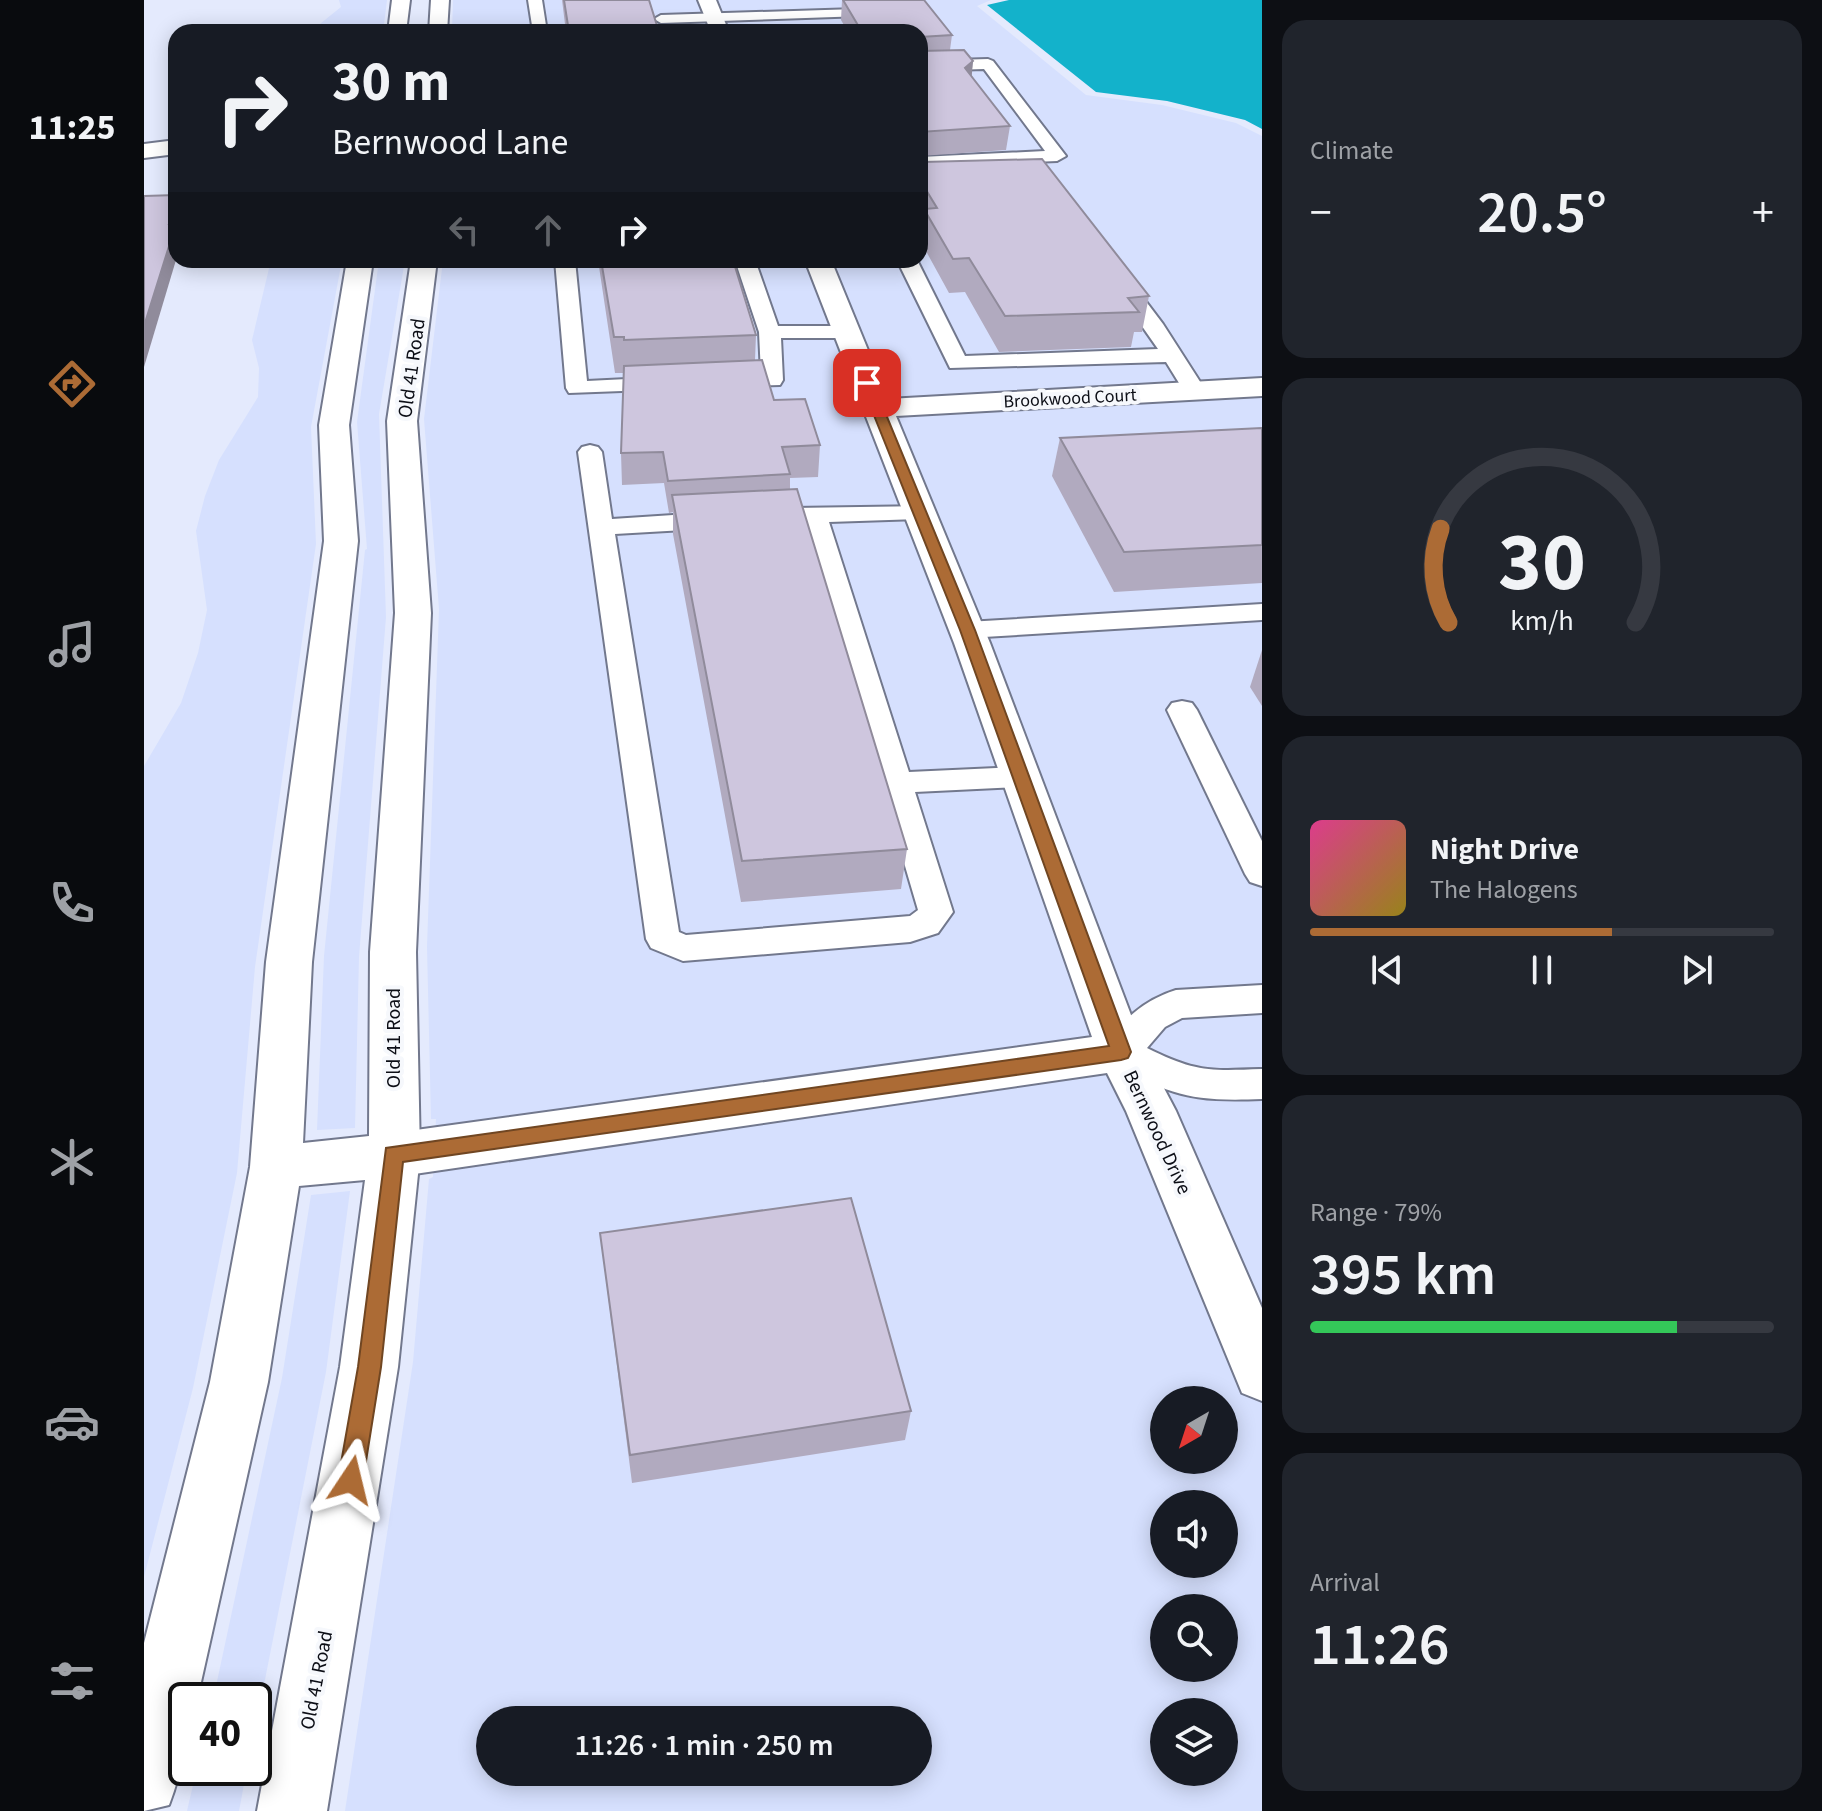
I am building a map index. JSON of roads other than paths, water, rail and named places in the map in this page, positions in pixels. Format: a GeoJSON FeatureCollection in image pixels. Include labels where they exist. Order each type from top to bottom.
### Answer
{"type":"FeatureCollection","features":[{"type":"Feature","properties":{"kind":"street"},"geometry":{"type":"LineString","coordinates":[[398,24],[401,0]]}},
{"type":"Feature","properties":{"kind":"street"},"geometry":{"type":"LineString","coordinates":[[438,24],[440,0]]}},
{"type":"Feature","properties":{"kind":"street"},"geometry":{"type":"LineString","coordinates":[[144,151],[168,148]]}},
{"type":"Feature","properties":{"kind":"street"},"geometry":{"type":"LineString","coordinates":[[144,168],[168,165]]}},
{"type":"Feature","properties":{"kind":"street"},"geometry":{"type":"LineString","coordinates":[[144,1780],[239,1382],[276,1167],[289,962],[341,541],[334,425],[359,268]]}},
{"type":"Feature","properties":{"kind":"street","name":"Old 41 Road"},"geometry":{"type":"LineString","coordinates":[[292,1811],[369,1367],[394,1155],[393,952],[413,613],[402,421],[423,268]]}},
{"type":"Feature","properties":{"kind":"street","name":"Bernwood Drive"},"geometry":{"type":"LineString","coordinates":[[821,268],[967,630],[1121,1052],[1151,1111],[1262,1374]]}},
{"type":"Feature","properties":{"kind":"street","name":"Brookwood Court"},"geometry":{"type":"LineString","coordinates":[[878,408],[1262,387]]}},
{"type":"Feature","properties":{"kind":"street"},"geometry":{"type":"LineString","coordinates":[[276,1167],[394,1155],[1121,1052]]}},
{"type":"Feature","properties":{"kind":"lane"},"geometry":{"type":"LineString","coordinates":[[535,0],[539,24]]}},
{"type":"Feature","properties":{"kind":"lane"},"geometry":{"type":"LineString","coordinates":[[656,0],[663,24]]}},
{"type":"Feature","properties":{"kind":"lane"},"geometry":{"type":"LineString","coordinates":[[669,24],[714,17],[907,11]]}},
{"type":"Feature","properties":{"kind":"lane"},"geometry":{"type":"LineString","coordinates":[[790,15],[796,24]]}},
{"type":"Feature","properties":{"kind":"lane"},"geometry":{"type":"LineString","coordinates":[[928,66],[988,64],[1057,156],[928,162]]}},
{"type":"Feature","properties":{"kind":"lane"},"geometry":{"type":"LineString","coordinates":[[1108,265],[1195,391]]}},
{"type":"Feature","properties":{"kind":"lane"},"geometry":{"type":"LineString","coordinates":[[566,268],[577,388],[772,380],[770,332],[748,268]]}},
{"type":"Feature","properties":{"kind":"lane"},"geometry":{"type":"LineString","coordinates":[[911,268],[958,363],[1172,355]]}},
{"type":"Feature","properties":{"kind":"lane"},"geometry":{"type":"LineString","coordinates":[[770,332],[847,332]]}},
{"type":"Feature","properties":{"kind":"lane"},"geometry":{"type":"LineString","coordinates":[[590,452],[663,939],[670,945],[698,947],[910,929],[926,924],[936,912],[814,515]]}},
{"type":"Feature","properties":{"kind":"lane"},"geometry":{"type":"LineString","coordinates":[[768,518],[919,511]]}},
{"type":"Feature","properties":{"kind":"lane"},"geometry":{"type":"LineString","coordinates":[[601,527],[738,519]]}},
{"type":"Feature","properties":{"kind":"lane"},"geometry":{"type":"LineString","coordinates":[[967,630],[1262,612]]}},
{"type":"Feature","properties":{"kind":"lane"},"geometry":{"type":"LineString","coordinates":[[1182,710],[1262,874]]}},
{"type":"Feature","properties":{"kind":"lane"},"geometry":{"type":"LineString","coordinates":[[897,783],[1020,777]]}},
{"type":"Feature","properties":{"kind":"lane"},"geometry":{"type":"LineString","coordinates":[[1262,999],[1176,1004],[1152,1017],[1121,1052],[1177,1080],[1213,1086],[1262,1084]]}},
{"type":"Feature","properties":{"kind":"water"},"geometry":{"type":"Polygon","coordinates":[[[1009,0],[1262,0],[1262,129],[1245,120],[1167,101],[1096,92],[987,5],[1009,0]]]}}]}
